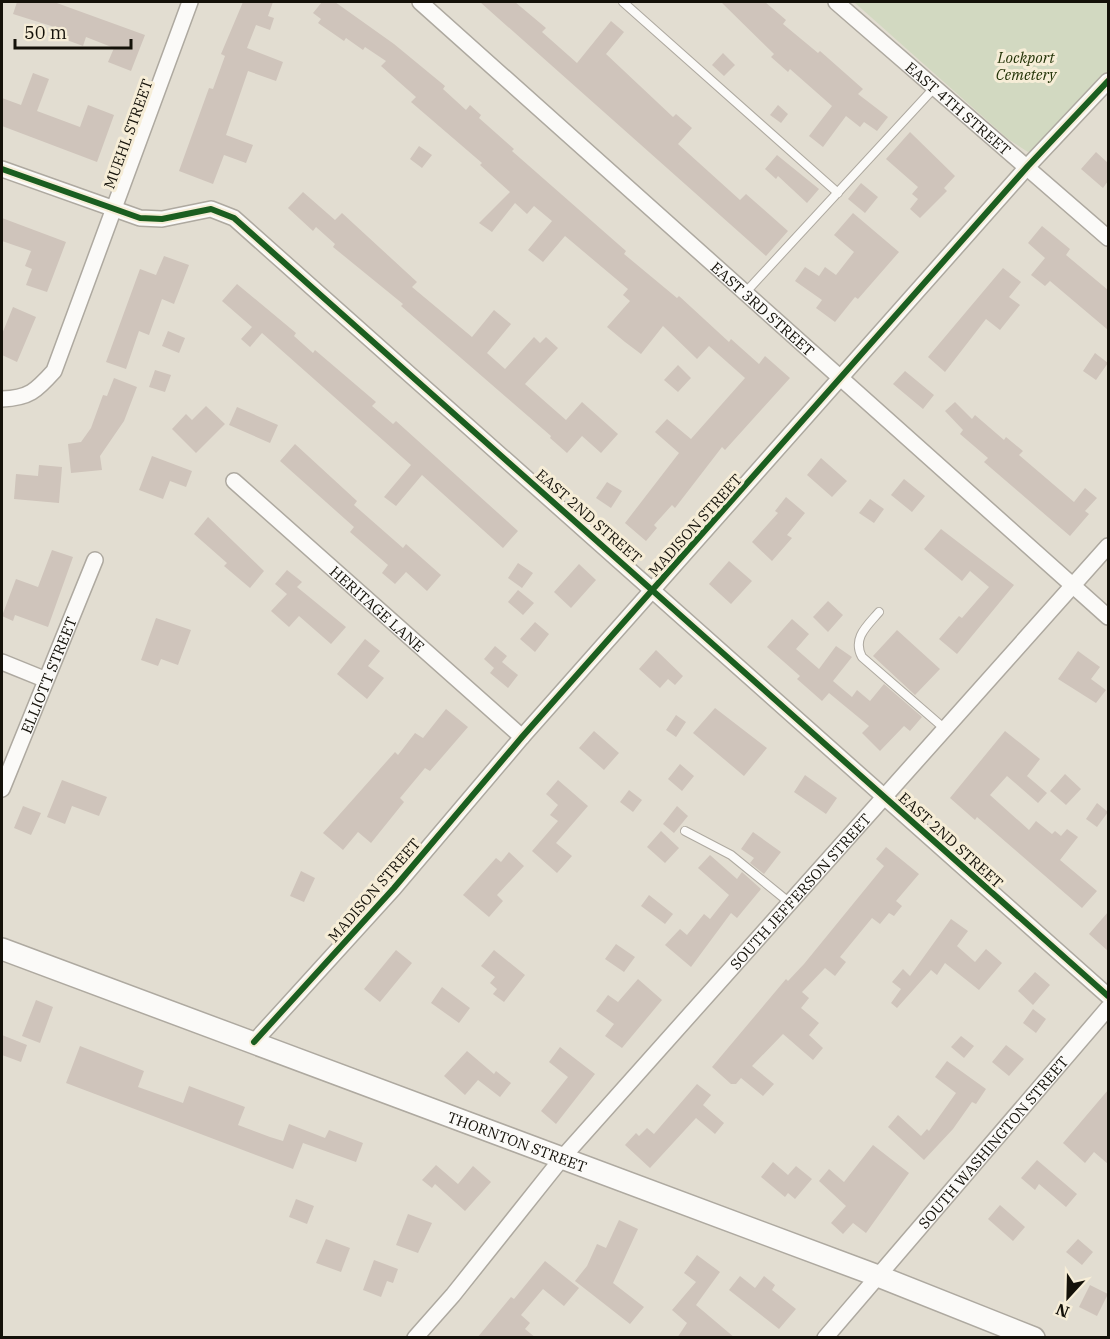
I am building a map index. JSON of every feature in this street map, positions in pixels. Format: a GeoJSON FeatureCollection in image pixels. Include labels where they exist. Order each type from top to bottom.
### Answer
{"type":"FeatureCollection","features":[{"type":"Feature","properties":{"kind":"street","name":"MUEHL STREET"},"geometry":{"type":"LineString","coordinates":[[2,399],[23,398],[54,371],[189,2]]}},
{"type":"Feature","properties":{"kind":"street","name":"EAST 3RD STREET"},"geometry":{"type":"LineString","coordinates":[[420,2],[1108,617]]}},
{"type":"Feature","properties":{"kind":"street","name":"EAST 4TH STREET"},"geometry":{"type":"LineString","coordinates":[[836,2],[1028,166],[1108,238]]}},
{"type":"Feature","properties":{"kind":"street","name":"MADISON STREET"},"geometry":{"type":"LineString","coordinates":[[254,1042],[394,888],[522,736],[1028,166],[1108,81]]}},
{"type":"Feature","properties":{"kind":"street","name":"EAST 2ND STREET"},"geometry":{"type":"LineString","coordinates":[[2,169],[112,210],[140,218],[162,219],[211,209],[234,218],[1108,996]]}},
{"type":"Feature","properties":{"kind":"street","name":"HERITAGE LANE"},"geometry":{"type":"LineString","coordinates":[[234,481],[522,736]]}},
{"type":"Feature","properties":{"kind":"street","name":"SOUTH JEFFERSON STREET"},"geometry":{"type":"LineString","coordinates":[[415,1338],[453,1295],[563,1157],[1108,546]]}},
{"type":"Feature","properties":{"kind":"street","name":"ELLIOTT STREET"},"geometry":{"type":"LineString","coordinates":[[2,789],[44,680],[95,560]]}},
{"type":"Feature","properties":{"kind":"street"},"geometry":{"type":"LineString","coordinates":[[2,662],[44,680]]}},
{"type":"Feature","properties":{"kind":"street","name":"THORNTON STREET"},"geometry":{"type":"LineString","coordinates":[[2,948],[878,1276],[1034,1338]]}},
{"type":"Feature","properties":{"kind":"street","name":"SOUTH WASHINGTON STREET"},"geometry":{"type":"LineString","coordinates":[[825,1338],[1108,1008]]}},
{"type":"Feature","properties":{"kind":"lane"},"geometry":{"type":"LineString","coordinates":[[622,2],[838,193]]}},
{"type":"Feature","properties":{"kind":"lane"},"geometry":{"type":"LineString","coordinates":[[746,293],[936,87]]}},
{"type":"Feature","properties":{"kind":"lane"},"geometry":{"type":"LineString","coordinates":[[879,612],[858,638],[858,648],[862,657],[945,729]]}},
{"type":"Feature","properties":{"kind":"lane"},"geometry":{"type":"LineString","coordinates":[[684,831],[731,855],[790,903]]}},
{"type":"Feature","properties":{"kind":"green space","name":"Lockport Cemetery"},"geometry":{"type":"Polygon","coordinates":[[[854,2],[1108,2],[1108,71],[1041,147],[1028,152],[1008,139],[854,2]]]}},
{"type":"Feature","properties":{"kind":"building"},"geometry":{"type":"Polygon","coordinates":[[[17,2],[54,2],[145,35],[131,71],[108,62],[114,48],[86,37],[83,46],[64,39],[67,31],[13,14],[17,2]]]}},
{"type":"Feature","properties":{"kind":"building"},"geometry":{"type":"Polygon","coordinates":[[[243,2],[273,2],[268,16],[274,18],[270,30],[256,25],[247,48],[283,62],[276,81],[248,71],[226,135],[253,145],[246,163],[224,155],[213,184],[179,171],[209,88],[213,89],[225,56],[221,54],[243,2]]]}},
{"type":"Feature","properties":{"kind":"building"},"geometry":{"type":"Polygon","coordinates":[[[322,2],[335,2],[394,44],[445,86],[443,89],[466,110],[470,105],[481,115],[479,118],[514,149],[512,151],[626,251],[624,254],[677,298],[679,296],[729,342],[731,339],[759,364],[765,356],[790,378],[725,450],[722,447],[675,508],[672,505],[654,525],[657,528],[646,541],[625,523],[679,453],[655,432],[667,419],[691,439],[745,378],[709,346],[697,359],[663,326],[641,354],[625,342],[607,327],[630,301],[623,295],[628,289],[565,236],[543,262],[528,250],[552,221],[534,206],[527,214],[515,203],[492,232],[479,223],[510,192],[480,165],[482,163],[411,102],[416,97],[381,66],[386,61],[365,47],[363,50],[346,38],[344,41],[318,23],[321,19],[313,13],[322,2]]]}},
{"type":"Feature","properties":{"kind":"building"},"geometry":{"type":"Polygon","coordinates":[[[480,2],[515,2],[546,28],[542,32],[577,63],[611,21],[624,32],[606,54],[673,117],[676,114],[692,128],[678,144],[740,200],[746,194],[788,231],[766,256],[480,2]]]}},
{"type":"Feature","properties":{"kind":"building"},"geometry":{"type":"Polygon","coordinates":[[[721,2],[765,2],[786,20],[783,24],[818,53],[820,51],[863,89],[858,94],[888,117],[877,131],[864,122],[860,127],[846,116],[823,147],[809,136],[832,106],[790,69],[788,72],[771,57],[774,54],[721,2]]]}},
{"type":"Feature","properties":{"kind":"building"},"geometry":{"type":"Polygon","coordinates":[[[723,53],[735,65],[724,76],[712,65],[723,53]]]}},
{"type":"Feature","properties":{"kind":"building"},"geometry":{"type":"Polygon","coordinates":[[[33,73],[49,79],[37,111],[80,127],[88,105],[114,115],[97,162],[2,126],[2,98],[21,105],[33,73]]]}},
{"type":"Feature","properties":{"kind":"building"},"geometry":{"type":"Polygon","coordinates":[[[778,105],[788,114],[781,123],[770,115],[778,105]]]}},
{"type":"Feature","properties":{"kind":"building"},"geometry":{"type":"Polygon","coordinates":[[[910,132],[955,176],[944,188],[947,191],[920,218],[910,209],[918,199],[912,194],[918,187],[886,159],[910,132]]]}},
{"type":"Feature","properties":{"kind":"building"},"geometry":{"type":"Polygon","coordinates":[[[419,146],[432,155],[422,168],[410,159],[419,146]]]}},
{"type":"Feature","properties":{"kind":"building"},"geometry":{"type":"Polygon","coordinates":[[[1096,152],[1108,163],[1108,181],[1103,188],[1081,169],[1096,152]]]}},
{"type":"Feature","properties":{"kind":"building"},"geometry":{"type":"Polygon","coordinates":[[[777,155],[819,189],[807,203],[778,176],[776,179],[765,169],[777,155]]]}},
{"type":"Feature","properties":{"kind":"building"},"geometry":{"type":"Polygon","coordinates":[[[861,183],[878,197],[865,213],[848,199],[861,183]]]}},
{"type":"Feature","properties":{"kind":"building"},"geometry":{"type":"Polygon","coordinates":[[[303,192],[335,220],[342,213],[417,282],[412,287],[472,337],[494,310],[511,324],[487,353],[505,369],[534,337],[540,343],[546,337],[558,348],[525,384],[566,420],[582,402],[618,434],[601,453],[582,436],[567,453],[550,438],[551,436],[401,306],[403,304],[333,247],[335,244],[316,227],[313,231],[288,208],[303,192]]]}},
{"type":"Feature","properties":{"kind":"building"},"geometry":{"type":"Polygon","coordinates":[[[853,213],[899,252],[858,299],[855,297],[835,322],[816,308],[822,300],[795,281],[805,267],[819,276],[825,267],[836,275],[854,252],[834,235],[853,213]]]}},
{"type":"Feature","properties":{"kind":"building"},"geometry":{"type":"Polygon","coordinates":[[[2,218],[66,242],[47,292],[26,285],[32,269],[25,266],[31,251],[2,241],[2,218]]]}},
{"type":"Feature","properties":{"kind":"building"},"geometry":{"type":"Polygon","coordinates":[[[1042,226],[1070,249],[1066,255],[1108,290],[1108,330],[1050,281],[1045,286],[1031,275],[1045,258],[1028,243],[1042,226]]]}},
{"type":"Feature","properties":{"kind":"building"},"geometry":{"type":"Polygon","coordinates":[[[164,256],[189,265],[174,304],[162,299],[149,335],[139,331],[126,369],[106,362],[140,269],[156,275],[164,256]]]}},
{"type":"Feature","properties":{"kind":"building"},"geometry":{"type":"Polygon","coordinates":[[[1003,268],[1021,282],[1009,297],[1020,305],[1000,330],[986,319],[945,372],[928,357],[1003,268]]]}},
{"type":"Feature","properties":{"kind":"building"},"geometry":{"type":"Polygon","coordinates":[[[237,284],[296,333],[294,336],[313,353],[315,350],[376,402],[372,406],[393,424],[396,421],[518,531],[503,548],[422,475],[396,506],[384,497],[411,465],[262,333],[250,347],[241,339],[252,327],[222,301],[237,284]]]}},
{"type":"Feature","properties":{"kind":"building"},"geometry":{"type":"Polygon","coordinates":[[[13,307],[36,317],[17,362],[2,355],[2,334],[13,307]]]}},
{"type":"Feature","properties":{"kind":"building"},"geometry":{"type":"Polygon","coordinates":[[[168,331],[185,338],[179,353],[162,346],[168,331]]]}},
{"type":"Feature","properties":{"kind":"building"},"geometry":{"type":"Polygon","coordinates":[[[1095,353],[1108,363],[1096,380],[1083,371],[1095,353]]]}},
{"type":"Feature","properties":{"kind":"building"},"geometry":{"type":"Polygon","coordinates":[[[678,365],[691,378],[678,392],[664,380],[678,365]]]}},
{"type":"Feature","properties":{"kind":"building"},"geometry":{"type":"Polygon","coordinates":[[[155,370],[171,375],[165,392],[149,387],[155,370]]]}},
{"type":"Feature","properties":{"kind":"building"},"geometry":{"type":"Polygon","coordinates":[[[905,371],[934,395],[923,409],[893,384],[905,371]]]}},
{"type":"Feature","properties":{"kind":"building"},"geometry":{"type":"Polygon","coordinates":[[[114,378],[137,387],[124,421],[100,456],[102,470],[71,473],[68,444],[81,442],[91,428],[103,395],[107,396],[114,378]]]}},
{"type":"Feature","properties":{"kind":"building"},"geometry":{"type":"Polygon","coordinates":[[[955,402],[972,419],[975,415],[1004,440],[1006,437],[1023,451],[1019,455],[1074,502],[1085,488],[1097,498],[1085,511],[1089,514],[1070,536],[984,462],[988,458],[960,434],[963,430],[945,411],[955,402]]]}},
{"type":"Feature","properties":{"kind":"building"},"geometry":{"type":"Polygon","coordinates":[[[206,406],[225,424],[196,453],[172,429],[186,414],[192,420],[206,406]]]}},
{"type":"Feature","properties":{"kind":"building"},"geometry":{"type":"Polygon","coordinates":[[[237,407],[278,425],[270,443],[229,425],[237,407]]]}},
{"type":"Feature","properties":{"kind":"building"},"geometry":{"type":"Polygon","coordinates":[[[295,444],[357,501],[354,505],[403,548],[406,544],[441,575],[427,591],[406,572],[395,584],[382,573],[388,565],[350,532],[354,527],[280,461],[295,444]]]}},
{"type":"Feature","properties":{"kind":"building"},"geometry":{"type":"Polygon","coordinates":[[[152,456],[192,471],[186,487],[170,481],[163,499],[139,490],[152,456]]]}},
{"type":"Feature","properties":{"kind":"building"},"geometry":{"type":"Polygon","coordinates":[[[821,458],[847,481],[832,497],[807,475],[821,458]]]}},
{"type":"Feature","properties":{"kind":"building"},"geometry":{"type":"Polygon","coordinates":[[[39,465],[62,467],[59,503],[14,499],[16,474],[38,476],[39,465]]]}},
{"type":"Feature","properties":{"kind":"building"},"geometry":{"type":"Polygon","coordinates":[[[904,479],[925,496],[912,512],[891,495],[904,479]]]}},
{"type":"Feature","properties":{"kind":"building"},"geometry":{"type":"Polygon","coordinates":[[[607,482],[622,491],[611,508],[596,498],[607,482]]]}},
{"type":"Feature","properties":{"kind":"building"},"geometry":{"type":"Polygon","coordinates":[[[786,497],[805,513],[787,535],[792,538],[772,561],[752,542],[778,513],[775,511],[786,497]]]}},
{"type":"Feature","properties":{"kind":"building"},"geometry":{"type":"Polygon","coordinates":[[[870,499],[884,509],[874,523],[859,513],[870,499]]]}},
{"type":"Feature","properties":{"kind":"building"},"geometry":{"type":"Polygon","coordinates":[[[208,517],[264,571],[250,588],[224,566],[227,563],[194,534],[208,517]]]}},
{"type":"Feature","properties":{"kind":"building"},"geometry":{"type":"Polygon","coordinates":[[[941,529],[1014,585],[957,654],[939,639],[959,616],[962,618],[989,587],[970,571],[962,581],[924,549],[941,529]]]}},
{"type":"Feature","properties":{"kind":"building"},"geometry":{"type":"Polygon","coordinates":[[[52,550],[73,557],[48,627],[15,615],[13,621],[2,616],[16,579],[38,587],[52,550]]]}},
{"type":"Feature","properties":{"kind":"building"},"geometry":{"type":"Polygon","coordinates":[[[729,561],[752,581],[731,604],[709,584],[729,561]]]}},
{"type":"Feature","properties":{"kind":"building"},"geometry":{"type":"Polygon","coordinates":[[[518,563],[533,573],[522,588],[508,578],[518,563]]]}},
{"type":"Feature","properties":{"kind":"building"},"geometry":{"type":"Polygon","coordinates":[[[579,564],[596,580],[571,608],[554,592],[579,564]]]}},
{"type":"Feature","properties":{"kind":"building"},"geometry":{"type":"Polygon","coordinates":[[[287,570],[302,582],[297,587],[346,627],[331,644],[299,616],[289,627],[271,611],[287,594],[275,584],[287,570]]]}},
{"type":"Feature","properties":{"kind":"building"},"geometry":{"type":"Polygon","coordinates":[[[518,590],[534,603],[523,615],[508,602],[518,590]]]}},
{"type":"Feature","properties":{"kind":"building"},"geometry":{"type":"Polygon","coordinates":[[[828,601],[843,615],[828,632],[813,617],[828,601]]]}},
{"type":"Feature","properties":{"kind":"building"},"geometry":{"type":"Polygon","coordinates":[[[156,618],[191,630],[178,665],[161,659],[158,666],[141,660],[156,618]]]}},
{"type":"Feature","properties":{"kind":"building"},"geometry":{"type":"Polygon","coordinates":[[[792,619],[809,634],[796,649],[819,669],[836,646],[852,657],[833,681],[852,697],[857,690],[870,701],[884,684],[922,717],[910,731],[904,726],[880,751],[862,733],[869,726],[829,693],[822,701],[797,679],[800,676],[767,647],[792,619]]]}},
{"type":"Feature","properties":{"kind":"building"},"geometry":{"type":"Polygon","coordinates":[[[535,622],[549,634],[535,652],[520,639],[535,622]]]}},
{"type":"Feature","properties":{"kind":"building"},"geometry":{"type":"Polygon","coordinates":[[[897,630],[940,669],[915,695],[873,656],[897,630]]]}},
{"type":"Feature","properties":{"kind":"building"},"geometry":{"type":"Polygon","coordinates":[[[365,639],[380,651],[368,666],[384,678],[367,699],[337,674],[365,639]]]}},
{"type":"Feature","properties":{"kind":"building"},"geometry":{"type":"Polygon","coordinates":[[[495,646],[507,656],[502,662],[518,675],[508,688],[490,673],[494,668],[484,659],[495,646]]]}},
{"type":"Feature","properties":{"kind":"building"},"geometry":{"type":"Polygon","coordinates":[[[656,650],[683,676],[675,685],[668,679],[660,688],[639,669],[656,650]]]}},
{"type":"Feature","properties":{"kind":"building"},"geometry":{"type":"Polygon","coordinates":[[[1078,651],[1100,667],[1091,679],[1106,690],[1096,703],[1058,679],[1078,651]]]}},
{"type":"Feature","properties":{"kind":"building"},"geometry":{"type":"Polygon","coordinates":[[[715,708],[767,748],[744,776],[693,733],[715,708]]]}},
{"type":"Feature","properties":{"kind":"building"},"geometry":{"type":"Polygon","coordinates":[[[446,709],[468,727],[430,771],[425,768],[400,798],[404,802],[371,843],[358,832],[343,850],[323,833],[395,752],[398,755],[415,733],[423,738],[446,709]]]}},
{"type":"Feature","properties":{"kind":"building"},"geometry":{"type":"Polygon","coordinates":[[[676,715],[686,722],[676,737],[666,730],[676,715]]]}},
{"type":"Feature","properties":{"kind":"building"},"geometry":{"type":"Polygon","coordinates":[[[594,731],[619,753],[604,770],[579,748],[594,731]]]}},
{"type":"Feature","properties":{"kind":"building"},"geometry":{"type":"Polygon","coordinates":[[[1005,731],[1040,759],[1027,776],[1047,793],[1038,803],[1007,776],[990,795],[1029,830],[1036,821],[1052,834],[1055,831],[1061,836],[1067,829],[1078,837],[1060,860],[1097,891],[1082,908],[977,817],[975,820],[950,798],[1005,731]]]}},
{"type":"Feature","properties":{"kind":"building"},"geometry":{"type":"Polygon","coordinates":[[[680,764],[694,776],[682,791],[668,779],[680,764]]]}},
{"type":"Feature","properties":{"kind":"building"},"geometry":{"type":"Polygon","coordinates":[[[1065,774],[1081,789],[1066,805],[1050,791],[1065,774]]]}},
{"type":"Feature","properties":{"kind":"building"},"geometry":{"type":"Polygon","coordinates":[[[805,775],[837,798],[826,814],[794,792],[805,775]]]}},
{"type":"Feature","properties":{"kind":"building"},"geometry":{"type":"Polygon","coordinates":[[[62,780],[107,797],[99,816],[72,806],[65,824],[47,817],[62,780]]]}},
{"type":"Feature","properties":{"kind":"building"},"geometry":{"type":"Polygon","coordinates":[[[558,780],[588,806],[556,843],[572,856],[557,873],[532,851],[558,821],[550,815],[558,805],[546,794],[558,780]]]}},
{"type":"Feature","properties":{"kind":"building"},"geometry":{"type":"Polygon","coordinates":[[[629,790],[642,800],[633,812],[620,802],[629,790]]]}},
{"type":"Feature","properties":{"kind":"building"},"geometry":{"type":"Polygon","coordinates":[[[1097,803],[1108,812],[1097,827],[1086,819],[1097,803]]]}},
{"type":"Feature","properties":{"kind":"building"},"geometry":{"type":"Polygon","coordinates":[[[23,806],[41,813],[31,835],[14,828],[23,806]]]}},
{"type":"Feature","properties":{"kind":"building"},"geometry":{"type":"Polygon","coordinates":[[[677,806],[688,816],[674,833],[663,824],[677,806]]]}},
{"type":"Feature","properties":{"kind":"building"},"geometry":{"type":"Polygon","coordinates":[[[661,831],[679,848],[665,863],[647,847],[661,831]]]}},
{"type":"Feature","properties":{"kind":"building"},"geometry":{"type":"Polygon","coordinates":[[[753,832],[781,852],[764,874],[750,863],[754,858],[741,849],[753,832]]]}},
{"type":"Feature","properties":{"kind":"building"},"geometry":{"type":"Polygon","coordinates":[[[886,847],[919,874],[896,901],[902,906],[894,916],[889,913],[880,924],[872,918],[840,957],[846,962],[835,976],[825,968],[802,992],[809,998],[801,1008],[819,1023],[809,1035],[823,1048],[813,1060],[783,1034],[752,1066],[774,1084],[763,1096],[741,1078],[736,1084],[731,1084],[712,1067],[786,979],[788,981],[804,964],[884,866],[876,859],[886,847]]]}},
{"type":"Feature","properties":{"kind":"building"},"geometry":{"type":"Polygon","coordinates":[[[509,852],[524,866],[497,895],[503,901],[489,917],[463,895],[496,858],[501,862],[509,852]]]}},
{"type":"Feature","properties":{"kind":"building"},"geometry":{"type":"Polygon","coordinates":[[[710,855],[737,879],[742,872],[761,889],[737,918],[731,913],[691,967],[665,945],[680,929],[687,935],[704,914],[710,919],[729,895],[698,868],[710,855]]]}},
{"type":"Feature","properties":{"kind":"building"},"geometry":{"type":"Polygon","coordinates":[[[301,871],[315,878],[304,902],[290,896],[301,871]]]}},
{"type":"Feature","properties":{"kind":"building"},"geometry":{"type":"Polygon","coordinates":[[[649,895],[673,914],[665,924],[641,906],[649,895]]]}},
{"type":"Feature","properties":{"kind":"building"},"geometry":{"type":"Polygon","coordinates":[[[1108,912],[1108,951],[1089,934],[1108,912]]]}},
{"type":"Feature","properties":{"kind":"building"},"geometry":{"type":"Polygon","coordinates":[[[951,919],[968,931],[957,946],[975,962],[986,949],[1002,963],[979,990],[945,963],[937,975],[931,970],[897,1008],[891,1003],[901,989],[892,982],[903,969],[910,976],[951,919]]]}},
{"type":"Feature","properties":{"kind":"building"},"geometry":{"type":"Polygon","coordinates":[[[616,944],[635,957],[624,972],[605,959],[616,944]]]}},
{"type":"Feature","properties":{"kind":"building"},"geometry":{"type":"Polygon","coordinates":[[[396,950],[412,963],[380,1002],[364,989],[396,950]]]}},
{"type":"Feature","properties":{"kind":"building"},"geometry":{"type":"Polygon","coordinates":[[[494,950],[525,975],[504,1002],[493,994],[497,989],[490,983],[495,977],[481,966],[494,950]]]}},
{"type":"Feature","properties":{"kind":"building"},"geometry":{"type":"Polygon","coordinates":[[[1035,972],[1050,985],[1033,1005],[1018,991],[1035,972]]]}},
{"type":"Feature","properties":{"kind":"building"},"geometry":{"type":"Polygon","coordinates":[[[638,979],[662,1000],[622,1048],[605,1036],[614,1024],[596,1011],[608,995],[618,1002],[638,979]]]}},
{"type":"Feature","properties":{"kind":"building"},"geometry":{"type":"Polygon","coordinates":[[[442,987],[470,1008],[459,1023],[431,1003],[442,987]]]}},
{"type":"Feature","properties":{"kind":"building"},"geometry":{"type":"Polygon","coordinates":[[[36,1000],[53,1007],[40,1043],[22,1036],[36,1000]]]}},
{"type":"Feature","properties":{"kind":"building"},"geometry":{"type":"Polygon","coordinates":[[[1033,1009],[1046,1019],[1036,1033],[1023,1023],[1033,1009]]]}},
{"type":"Feature","properties":{"kind":"building"},"geometry":{"type":"Polygon","coordinates":[[[2,1035],[27,1045],[21,1062],[2,1055],[2,1035]]]}},
{"type":"Feature","properties":{"kind":"building"},"geometry":{"type":"Polygon","coordinates":[[[961,1036],[974,1046],[964,1058],[951,1047],[961,1036]]]}},
{"type":"Feature","properties":{"kind":"building"},"geometry":{"type":"Polygon","coordinates":[[[1006,1045],[1024,1059],[1009,1076],[992,1062],[1006,1045]]]}},
{"type":"Feature","properties":{"kind":"building"},"geometry":{"type":"Polygon","coordinates":[[[80,1046],[144,1071],[138,1087],[183,1103],[189,1086],[245,1107],[238,1125],[270,1137],[283,1141],[289,1124],[325,1138],[329,1130],[363,1143],[356,1162],[303,1143],[293,1169],[66,1083],[80,1046]]]}},
{"type":"Feature","properties":{"kind":"building"},"geometry":{"type":"Polygon","coordinates":[[[560,1047],[595,1074],[556,1124],[541,1111],[568,1077],[549,1062],[560,1047]]]}},
{"type":"Feature","properties":{"kind":"building"},"geometry":{"type":"Polygon","coordinates":[[[467,1051],[494,1074],[496,1071],[511,1083],[500,1097],[478,1080],[465,1095],[444,1076],[467,1051]]]}},
{"type":"Feature","properties":{"kind":"building"},"geometry":{"type":"Polygon","coordinates":[[[947,1061],[986,1089],[976,1104],[972,1102],[953,1129],[924,1160],[888,1127],[898,1115],[921,1136],[927,1129],[929,1131],[956,1093],[935,1077],[947,1061]]]}},
{"type":"Feature","properties":{"kind":"building"},"geometry":{"type":"Polygon","coordinates":[[[697,1084],[711,1095],[703,1105],[724,1123],[715,1134],[696,1118],[650,1168],[625,1145],[636,1133],[639,1136],[647,1128],[654,1134],[697,1084]]]}},
{"type":"Feature","properties":{"kind":"building"},"geometry":{"type":"Polygon","coordinates":[[[1108,1090],[1108,1164],[1094,1152],[1085,1163],[1063,1143],[1108,1090]]]}},
{"type":"Feature","properties":{"kind":"building"},"geometry":{"type":"Polygon","coordinates":[[[873,1145],[909,1173],[866,1233],[853,1223],[843,1234],[831,1223],[846,1206],[819,1181],[829,1169],[844,1182],[873,1145]]]}},
{"type":"Feature","properties":{"kind":"building"},"geometry":{"type":"Polygon","coordinates":[[[1037,1160],[1077,1194],[1066,1207],[1039,1184],[1035,1190],[1021,1178],[1037,1160]]]}},
{"type":"Feature","properties":{"kind":"building"},"geometry":{"type":"Polygon","coordinates":[[[773,1162],[788,1175],[796,1166],[812,1179],[795,1199],[788,1193],[785,1197],[761,1177],[773,1162]]]}},
{"type":"Feature","properties":{"kind":"building"},"geometry":{"type":"Polygon","coordinates":[[[436,1165],[458,1184],[473,1166],[491,1182],[465,1211],[435,1184],[432,1188],[422,1180],[436,1165]]]}},
{"type":"Feature","properties":{"kind":"building"},"geometry":{"type":"Polygon","coordinates":[[[296,1199],[314,1206],[307,1224],[289,1217],[296,1199]]]}},
{"type":"Feature","properties":{"kind":"building"},"geometry":{"type":"Polygon","coordinates":[[[1000,1205],[1025,1227],[1013,1241],[988,1219],[1000,1205]]]}},
{"type":"Feature","properties":{"kind":"building"},"geometry":{"type":"Polygon","coordinates":[[[408,1214],[432,1223],[418,1253],[396,1245],[408,1214]]]}},
{"type":"Feature","properties":{"kind":"building"},"geometry":{"type":"Polygon","coordinates":[[[619,1220],[638,1229],[613,1283],[644,1307],[630,1324],[575,1281],[587,1266],[597,1244],[606,1248],[619,1220]]]}},
{"type":"Feature","properties":{"kind":"building"},"geometry":{"type":"Polygon","coordinates":[[[326,1239],[350,1248],[341,1272],[316,1263],[326,1239]]]}},
{"type":"Feature","properties":{"kind":"building"},"geometry":{"type":"Polygon","coordinates":[[[1078,1239],[1093,1252],[1082,1265],[1066,1252],[1078,1239]]]}},
{"type":"Feature","properties":{"kind":"building"},"geometry":{"type":"Polygon","coordinates":[[[697,1255],[720,1272],[696,1305],[735,1338],[677,1338],[687,1323],[672,1310],[696,1282],[684,1273],[697,1255]]]}},
{"type":"Feature","properties":{"kind":"building"},"geometry":{"type":"Polygon","coordinates":[[[374,1260],[398,1269],[393,1283],[387,1281],[381,1297],[363,1290],[374,1260]]]}},
{"type":"Feature","properties":{"kind":"building"},"geometry":{"type":"Polygon","coordinates":[[[545,1261],[579,1288],[564,1306],[543,1289],[521,1315],[530,1323],[525,1329],[536,1338],[477,1338],[511,1297],[514,1299],[545,1261]]]}},
{"type":"Feature","properties":{"kind":"building"},"geometry":{"type":"Polygon","coordinates":[[[740,1276],[755,1288],[764,1276],[775,1285],[772,1290],[796,1309],[779,1329],[729,1290],[740,1276]]]}},
{"type":"Feature","properties":{"kind":"building"},"geometry":{"type":"Polygon","coordinates":[[[1090,1285],[1108,1294],[1097,1316],[1079,1307],[1090,1285]]]}},
{"type":"Feature","properties":{"kind":"cycle path"},"geometry":{"type":"LineString","coordinates":[[254,1042],[394,888],[522,737],[1028,166],[1108,81]]}},
{"type":"Feature","properties":{"kind":"cycle path"},"geometry":{"type":"LineString","coordinates":[[2,169],[140,218],[162,219],[211,209],[234,218],[1108,996]]}}]}
